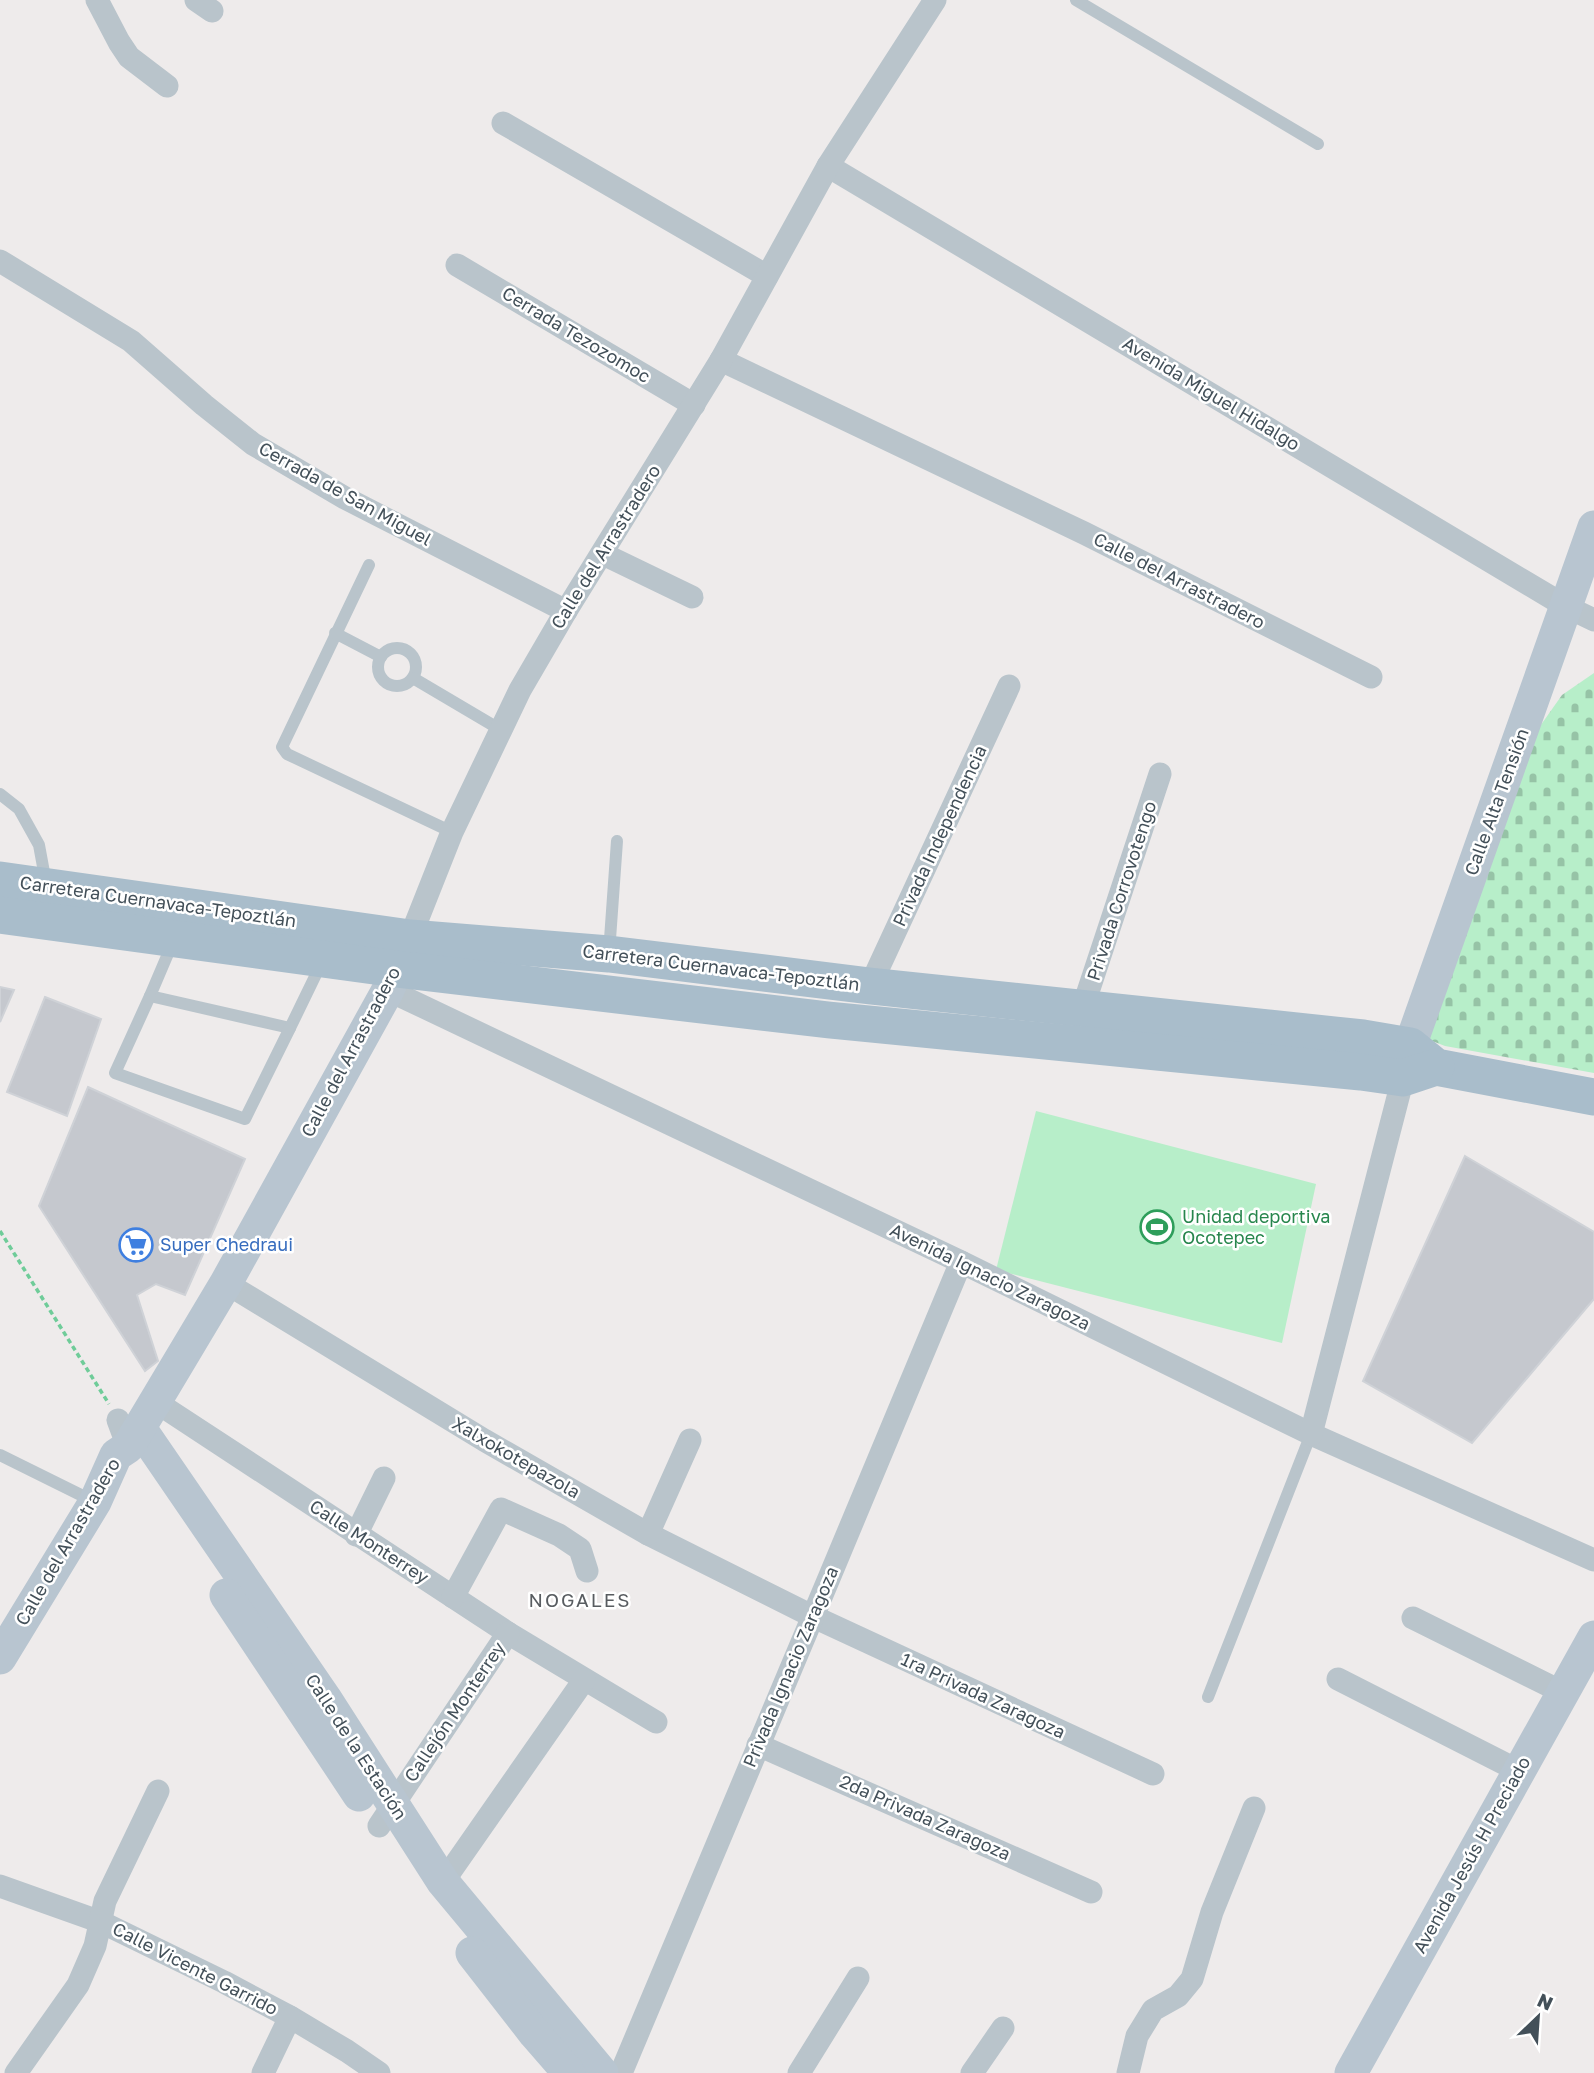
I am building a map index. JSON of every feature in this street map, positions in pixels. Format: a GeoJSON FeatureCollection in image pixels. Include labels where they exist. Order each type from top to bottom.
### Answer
{"type":"FeatureCollection","features":[{"type":"Feature","properties":{"kind":"main road","name":"Carretera Cuernavaca-Tepoztlán"},"geometry":{"type":"LineString","coordinates":[[0,880],[47,887],[398,966],[609,954],[870,986],[1363,1038],[1416,1064],[1594,1097]]}},
{"type":"Feature","properties":{"kind":"main road","name":"Carretera Cuernavaca-Tepoztlán"},"geometry":{"type":"LineString","coordinates":[[0,915],[323,959],[829,1020],[1361,1072],[1416,1064]]}},
{"type":"Feature","properties":{"kind":"street"},"geometry":{"type":"LineString","coordinates":[[97,0],[130,57],[167,86]]}},
{"type":"Feature","properties":{"kind":"street","name":"Calle del Arrastradero"},"geometry":{"type":"LineString","coordinates":[[0,1658],[95,1502],[116,1455],[226,1283],[398,966],[452,832],[520,690],[721,360],[828,166],[935,0]]}},
{"type":"Feature","properties":{"kind":"street"},"geometry":{"type":"LineString","coordinates":[[503,123],[767,276]]}},
{"type":"Feature","properties":{"kind":"street","name":"Avenida Miguel Hidalgo"},"geometry":{"type":"LineString","coordinates":[[828,166],[1581,613]]}},
{"type":"Feature","properties":{"kind":"street","name":"Cerrada de San Miguel"},"geometry":{"type":"LineString","coordinates":[[0,261],[131,341],[253,444],[345,498],[566,611]]}},
{"type":"Feature","properties":{"kind":"street","name":"Cerrada Tezozomoc"},"geometry":{"type":"LineString","coordinates":[[457,265],[694,405]]}},
{"type":"Feature","properties":{"kind":"street","name":"Calle del Arrastradero"},"geometry":{"type":"LineString","coordinates":[[721,360],[1084,533],[1371,677]]}},
{"type":"Feature","properties":{"kind":"street","name":"Calle Alta Tensión"},"geometry":{"type":"LineString","coordinates":[[1416,1064],[1581,613],[1594,527]]}},
{"type":"Feature","properties":{"kind":"street"},"geometry":{"type":"LineString","coordinates":[[603,554],[692,597]]}},
{"type":"Feature","properties":{"kind":"street","name":"Privada Independencia"},"geometry":{"type":"LineString","coordinates":[[870,986],[1009,685]]}},
{"type":"Feature","properties":{"kind":"street","name":"Privada Corrovotengo"},"geometry":{"type":"LineString","coordinates":[[1083,1007],[1160,774]]}},
{"type":"Feature","properties":{"kind":"street","name":"Avenida Ignacio Zaragoza"},"geometry":{"type":"LineString","coordinates":[[398,966],[961,1262],[1311,1434],[1594,1560]]}},
{"type":"Feature","properties":{"kind":"street"},"geometry":{"type":"LineString","coordinates":[[1311,1434],[1416,1064]]}},
{"type":"Feature","properties":{"kind":"street","name":"Privada Ignacio Zaragoza"},"geometry":{"type":"LineString","coordinates":[[621,2073],[961,1262]]}},
{"type":"Feature","properties":{"kind":"street","name":"Xalxokotepazola"},"geometry":{"type":"LineString","coordinates":[[226,1283],[484,1440],[648,1534],[814,1617]]}},
{"type":"Feature","properties":{"kind":"street","name":"Calle Monterrey"},"geometry":{"type":"LineString","coordinates":[[136,1424],[356,1535],[508,1633],[656,1722]]}},
{"type":"Feature","properties":{"kind":"street","name":"Calle de la Estación"},"geometry":{"type":"LineString","coordinates":[[136,1424],[386,1815],[431,1900],[535,2034],[569,2073]]}},
{"type":"Feature","properties":{"kind":"street"},"geometry":{"type":"LineString","coordinates":[[648,1534],[690,1440]]}},
{"type":"Feature","properties":{"kind":"street"},"geometry":{"type":"LineString","coordinates":[[356,1535],[384,1478]]}},
{"type":"Feature","properties":{"kind":"street"},"geometry":{"type":"LineString","coordinates":[[453,1597],[501,1509],[559,1535],[580,1549],[587,1571]]}},
{"type":"Feature","properties":{"kind":"street","name":"1ra Privada Zaragoza"},"geometry":{"type":"LineString","coordinates":[[814,1617],[1153,1774]]}},
{"type":"Feature","properties":{"kind":"street"},"geometry":{"type":"LineString","coordinates":[[1413,1618],[1562,1692]]}},
{"type":"Feature","properties":{"kind":"street","name":"Callejón Monterrey"},"geometry":{"type":"LineString","coordinates":[[386,1815],[508,1633]]}},
{"type":"Feature","properties":{"kind":"street","name":"Avenida Jesús H Preciado"},"geometry":{"type":"LineString","coordinates":[[1351,2073],[1594,1637]]}},
{"type":"Feature","properties":{"kind":"street"},"geometry":{"type":"LineString","coordinates":[[1338,1679],[1519,1771]]}},
{"type":"Feature","properties":{"kind":"street"},"geometry":{"type":"LineString","coordinates":[[443,1882],[584,1680]]}},
{"type":"Feature","properties":{"kind":"street","name":"2da Privada Zaragoza"},"geometry":{"type":"LineString","coordinates":[[758,1745],[1091,1892]]}},
{"type":"Feature","properties":{"kind":"street"},"geometry":{"type":"LineString","coordinates":[[16,2073],[78,1985],[95,1946],[105,1901],[158,1791]]}},
{"type":"Feature","properties":{"kind":"street"},"geometry":{"type":"LineString","coordinates":[[1128,2073],[1137,2036],[1153,2010],[1178,1996],[1192,1979],[1212,1912],[1254,1808]]}},
{"type":"Feature","properties":{"kind":"street","name":"Calle de la Estación"},"geometry":{"type":"LineString","coordinates":[[386,1815],[602,2073]]}},
{"type":"Feature","properties":{"kind":"street","name":"Calle Vicente Garrido"},"geometry":{"type":"LineString","coordinates":[[0,1886],[101,1922],[290,2017],[347,2050],[379,2073]]}},
{"type":"Feature","properties":{"kind":"street"},"geometry":{"type":"LineString","coordinates":[[799,2073],[858,1978]]}},
{"type":"Feature","properties":{"kind":"street"},"geometry":{"type":"LineString","coordinates":[[263,2073],[290,2017]]}},
{"type":"Feature","properties":{"kind":"street"},"geometry":{"type":"LineString","coordinates":[[972,2073],[1003,2028]]}},
{"type":"Feature","properties":{"kind":"lane"},"geometry":{"type":"LineString","coordinates":[[1076,0],[1318,144]]}},
{"type":"Feature","properties":{"kind":"lane"},"geometry":{"type":"LineString","coordinates":[[369,565],[282,747],[288,754],[452,832]]}},
{"type":"Feature","properties":{"kind":"lane"},"geometry":{"type":"LineString","coordinates":[[335,633],[381,657]]}},
{"type":"Feature","properties":{"kind":"lane"},"geometry":{"type":"LineString","coordinates":[[395,648],[411,654],[416,670],[413,678],[398,686],[390,684],[379,673],[381,657],[395,648]]}},
{"type":"Feature","properties":{"kind":"lane"},"geometry":{"type":"LineString","coordinates":[[413,678],[502,730]]}},
{"type":"Feature","properties":{"kind":"lane"},"geometry":{"type":"LineString","coordinates":[[0,794],[19,809],[39,845],[47,887]]}},
{"type":"Feature","properties":{"kind":"lane"},"geometry":{"type":"LineString","coordinates":[[609,954],[617,841]]}},
{"type":"Feature","properties":{"kind":"lane"},"geometry":{"type":"LineString","coordinates":[[175,939],[115,1073],[245,1119],[323,959]]}},
{"type":"Feature","properties":{"kind":"lane"},"geometry":{"type":"LineString","coordinates":[[150,996],[290,1028]]}},
{"type":"Feature","properties":{"kind":"lane"},"geometry":{"type":"LineString","coordinates":[[1208,1697],[1311,1434]]}},
{"type":"Feature","properties":{"kind":"lane"},"geometry":{"type":"LineString","coordinates":[[0,1455],[95,1502]]}},
{"type":"Feature","properties":{"kind":"path"},"geometry":{"type":"LineString","coordinates":[[0,1231],[136,1424]]}},
{"type":"Feature","properties":{"kind":"green space"},"geometry":{"type":"Polygon","coordinates":[[[1594,673],[1594,1073],[1445,1046],[1427,1039],[1538,729],[1562,695],[1594,673]]]}},
{"type":"Feature","properties":{"kind":"green space","name":"Unidad deportiva Ocotepec"},"geometry":{"type":"Polygon","coordinates":[[[1036,1111],[1316,1184],[1282,1343],[996,1270],[1036,1111]]]}},
{"type":"Feature","properties":{"kind":"building"},"geometry":{"type":"Polygon","coordinates":[[[0,987],[14,990],[0,1022],[0,987]]]}},
{"type":"Feature","properties":{"kind":"building"},"geometry":{"type":"Polygon","coordinates":[[[45,997],[101,1019],[67,1116],[7,1092],[45,997]]]}},
{"type":"Feature","properties":{"kind":"building","name":"Super Chedraui"},"geometry":{"type":"Polygon","coordinates":[[[88,1087],[245,1159],[185,1295],[156,1284],[137,1295],[158,1361],[145,1371],[39,1206],[88,1087]]]}},
{"type":"Feature","properties":{"kind":"building"},"geometry":{"type":"Polygon","coordinates":[[[1465,1156],[1594,1232],[1594,1299],[1472,1443],[1363,1381],[1465,1156]]]}},
{"type":"Feature","properties":{"kind":"place","name":"Unidad deportiva Ocotepec"},"geometry":{"type":"Point","coordinates":[1157,1227]}},
{"type":"Feature","properties":{"kind":"place","name":"Super Chedraui"},"geometry":{"type":"Point","coordinates":[136,1245]}},
{"type":"Feature","properties":{"kind":"district","name":"NOGALES"},"geometry":{"type":"Point","coordinates":[580,1600]}}]}
